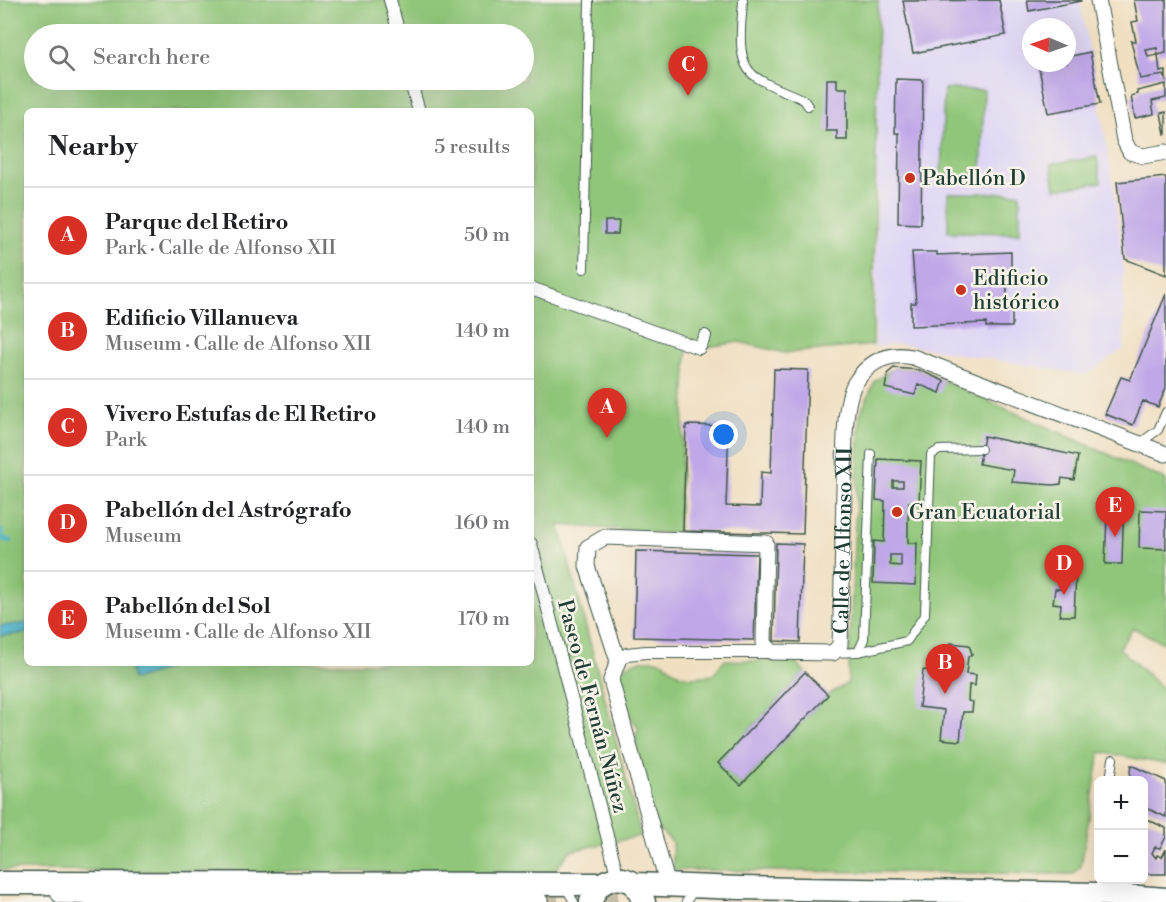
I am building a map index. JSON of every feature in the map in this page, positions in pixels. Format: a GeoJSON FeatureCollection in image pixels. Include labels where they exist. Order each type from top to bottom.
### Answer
{"type":"FeatureCollection","features":[{"type":"Feature","properties":{"kind":"main road"},"geometry":{"type":"LineString","coordinates":[[0,883],[561,884],[618,890],[668,886],[692,895],[1057,894],[1099,891],[1166,899]]}},
{"type":"Feature","properties":{"kind":"street"},"geometry":{"type":"LineString","coordinates":[[390,0],[396,24]]}},
{"type":"Feature","properties":{"kind":"street"},"geometry":{"type":"LineString","coordinates":[[1098,0],[1124,140],[1130,152],[1143,156],[1166,153]]}},
{"type":"Feature","properties":{"kind":"street"},"geometry":{"type":"LineString","coordinates":[[413,90],[417,108]]}},
{"type":"Feature","properties":{"kind":"street"},"geometry":{"type":"LineString","coordinates":[[534,289],[699,348],[705,336]]}},
{"type":"Feature","properties":{"kind":"street","name":"Calle de Alfonso XII"},"geometry":{"type":"LineString","coordinates":[[772,652],[833,653],[840,645],[846,424],[854,385],[869,366],[884,357],[897,354],[913,357],[1166,454]]}},
{"type":"Feature","properties":{"kind":"street"},"geometry":{"type":"LineString","coordinates":[[618,661],[587,566],[588,547],[605,537],[766,543],[765,643],[772,652]]}},
{"type":"Feature","properties":{"kind":"street","name":"Paseo de Fernán Núñez"},"geometry":{"type":"LineString","coordinates":[[534,556],[618,890]]}},
{"type":"Feature","properties":{"kind":"street"},"geometry":{"type":"LineString","coordinates":[[668,886],[610,680],[618,661],[627,654],[646,652],[772,652]]}},
{"type":"Feature","properties":{"kind":"street"},"geometry":{"type":"LineString","coordinates":[[0,890],[224,902],[538,902]]}},
{"type":"Feature","properties":{"kind":"street"},"geometry":{"type":"LineString","coordinates":[[928,902],[1057,894]]}},
{"type":"Feature","properties":{"kind":"lane"},"geometry":{"type":"LineString","coordinates":[[584,269],[589,0]]}},
{"type":"Feature","properties":{"kind":"lane"},"geometry":{"type":"LineString","coordinates":[[743,0],[741,50],[747,68],[755,77],[804,100],[808,106]]}},
{"type":"Feature","properties":{"kind":"lane"},"geometry":{"type":"LineString","coordinates":[[1140,443],[1158,430],[1166,412]]}},
{"type":"Feature","properties":{"kind":"lane"},"geometry":{"type":"LineString","coordinates":[[833,653],[858,651],[908,641],[925,614],[931,455],[939,450],[981,449]]}},
{"type":"Feature","properties":{"kind":"lane"},"geometry":{"type":"LineString","coordinates":[[858,651],[864,639],[871,454]]}},
{"type":"Feature","properties":{"kind":"lane"},"geometry":{"type":"LineString","coordinates":[[1111,776],[1113,759]]}},
{"type":"Feature","properties":{"kind":"lane"},"geometry":{"type":"LineString","coordinates":[[561,884],[569,891],[574,902]]}},
{"type":"Feature","properties":{"kind":"shaded area"},"geometry":{"type":"Polygon","coordinates":[[[879,0],[1080,0],[1112,175],[1123,259],[1124,348],[1086,375],[901,344],[875,347],[879,0]]]}},
{"type":"Feature","properties":{"kind":"green space"},"geometry":{"type":"Polygon","coordinates":[[[0,0],[878,0],[873,345],[785,353],[739,342],[687,350],[678,534],[559,525],[641,836],[570,851],[553,873],[0,870],[0,0]]]}},
{"type":"Feature","properties":{"kind":"green space"},"geometry":{"type":"Polygon","coordinates":[[[944,89],[984,90],[981,178],[941,177],[944,89]]]}},
{"type":"Feature","properties":{"kind":"green space"},"geometry":{"type":"Polygon","coordinates":[[[1097,157],[1101,182],[1055,189],[1051,164],[1097,157]]]}},
{"type":"Feature","properties":{"kind":"green space"},"geometry":{"type":"Polygon","coordinates":[[[948,193],[1020,193],[1020,233],[948,232],[948,193]]]}},
{"type":"Feature","properties":{"kind":"green space"},"geometry":{"type":"Polygon","coordinates":[[[894,368],[919,370],[1166,480],[1166,644],[1133,628],[1119,648],[1166,692],[1166,764],[1100,752],[1096,776],[1094,776],[1081,866],[1073,874],[673,870],[672,842],[656,826],[635,737],[639,728],[623,707],[618,676],[626,666],[644,660],[664,662],[681,675],[692,677],[713,675],[724,660],[795,662],[805,672],[718,763],[741,785],[828,695],[848,683],[860,415],[875,381],[894,368]]]}},
{"type":"Feature","properties":{"kind":"water"},"geometry":{"type":"Polygon","coordinates":[[[24,623],[24,633],[0,636],[0,626],[24,623]]]}},
{"type":"Feature","properties":{"kind":"water"},"geometry":{"type":"Polygon","coordinates":[[[130,666],[168,666],[166,670],[133,680],[130,666]]]}},
{"type":"Feature","properties":{"kind":"building"},"geometry":{"type":"Polygon","coordinates":[[[999,0],[1006,35],[913,53],[903,1],[999,0]]]}},
{"type":"Feature","properties":{"kind":"building"},"geometry":{"type":"Polygon","coordinates":[[[1027,0],[1081,0],[1081,1],[1029,11],[1027,0]]]}},
{"type":"Feature","properties":{"kind":"building"},"geometry":{"type":"Polygon","coordinates":[[[1134,0],[1166,0],[1166,53],[1158,55],[1160,72],[1166,71],[1166,81],[1164,75],[1140,79],[1131,41],[1136,41],[1132,22],[1138,21],[1134,0]],[[1157,48],[1146,50],[1148,57],[1158,55],[1157,48]]]}},
{"type":"Feature","properties":{"kind":"building"},"geometry":{"type":"Polygon","coordinates":[[[1090,52],[1100,104],[1048,113],[1040,72],[1076,72],[1076,55],[1090,52]]]}},
{"type":"Feature","properties":{"kind":"building"},"geometry":{"type":"Polygon","coordinates":[[[827,79],[837,79],[837,88],[847,88],[847,140],[837,140],[837,131],[826,131],[827,79]]]}},
{"type":"Feature","properties":{"kind":"building","name":"Pabellón D"},"geometry":{"type":"Polygon","coordinates":[[[896,79],[923,80],[921,224],[898,223],[899,133],[895,133],[896,79]]]}},
{"type":"Feature","properties":{"kind":"building"},"geometry":{"type":"Polygon","coordinates":[[[1166,84],[1166,98],[1152,101],[1154,114],[1135,118],[1131,96],[1138,94],[1137,91],[1166,84]]]}},
{"type":"Feature","properties":{"kind":"building"},"geometry":{"type":"Polygon","coordinates":[[[1166,112],[1166,134],[1165,134],[1161,113],[1166,112]]]}},
{"type":"Feature","properties":{"kind":"building"},"geometry":{"type":"Polygon","coordinates":[[[1166,177],[1166,275],[1125,259],[1117,182],[1166,177]]]}},
{"type":"Feature","properties":{"kind":"building"},"geometry":{"type":"Polygon","coordinates":[[[605,221],[619,221],[618,234],[605,234],[605,221]]]}},
{"type":"Feature","properties":{"kind":"building","name":"Edificio histórico"},"geometry":{"type":"Polygon","coordinates":[[[912,252],[937,252],[937,255],[1011,252],[1011,276],[1007,276],[1007,304],[1012,304],[1012,327],[986,327],[986,323],[911,326],[911,303],[916,303],[912,252]]]}},
{"type":"Feature","properties":{"kind":"building"},"geometry":{"type":"Polygon","coordinates":[[[1166,294],[1166,388],[1158,407],[1143,401],[1133,425],[1105,414],[1121,377],[1130,380],[1166,294]]]}},
{"type":"Feature","properties":{"kind":"building"},"geometry":{"type":"Polygon","coordinates":[[[894,368],[919,370],[944,381],[940,393],[918,384],[915,395],[885,388],[888,373],[894,368]]]}},
{"type":"Feature","properties":{"kind":"building"},"geometry":{"type":"Polygon","coordinates":[[[774,369],[808,370],[803,534],[683,531],[686,425],[729,426],[726,506],[760,507],[761,472],[771,473],[774,369]]]}},
{"type":"Feature","properties":{"kind":"building"},"geometry":{"type":"Polygon","coordinates":[[[984,436],[1078,456],[1074,480],[1062,478],[1061,484],[1053,485],[1012,482],[1014,470],[979,464],[984,436]]]}},
{"type":"Feature","properties":{"kind":"building","name":"Gran Ecuatorial"},"geometry":{"type":"Polygon","coordinates":[[[878,459],[921,461],[919,502],[909,502],[908,523],[908,543],[917,543],[916,585],[873,583],[874,541],[884,542],[885,501],[876,500],[878,459]],[[893,481],[893,487],[903,487],[903,481],[893,481]],[[890,555],[890,565],[901,566],[901,555],[890,555]]]}},
{"type":"Feature","properties":{"kind":"building"},"geometry":{"type":"Polygon","coordinates":[[[1108,492],[1124,493],[1122,564],[1105,564],[1108,492]]]}},
{"type":"Feature","properties":{"kind":"building"},"geometry":{"type":"Polygon","coordinates":[[[1140,510],[1166,511],[1166,549],[1139,548],[1140,510]]]}},
{"type":"Feature","properties":{"kind":"building"},"geometry":{"type":"Polygon","coordinates":[[[776,543],[803,544],[800,642],[774,641],[776,543]]]}},
{"type":"Feature","properties":{"kind":"building"},"geometry":{"type":"Polygon","coordinates":[[[636,551],[757,554],[754,640],[634,637],[636,551]]]}},
{"type":"Feature","properties":{"kind":"building"},"geometry":{"type":"Polygon","coordinates":[[[1062,573],[1076,573],[1074,616],[1060,616],[1061,604],[1053,603],[1055,589],[1061,589],[1062,573]]]}},
{"type":"Feature","properties":{"kind":"building"},"geometry":{"type":"Polygon","coordinates":[[[950,643],[969,645],[972,654],[968,657],[966,674],[976,675],[975,686],[969,685],[968,701],[973,702],[972,712],[963,712],[960,741],[941,739],[944,710],[919,707],[923,670],[948,672],[949,657],[946,653],[950,650],[950,643]]]}},
{"type":"Feature","properties":{"kind":"building"},"geometry":{"type":"Polygon","coordinates":[[[805,672],[828,695],[741,785],[718,763],[805,672]]]}},
{"type":"Feature","properties":{"kind":"building"},"geometry":{"type":"Polygon","coordinates":[[[1131,765],[1166,781],[1166,817],[1148,809],[1148,776],[1130,776],[1131,765]]]}},
{"type":"Feature","properties":{"kind":"building"},"geometry":{"type":"Polygon","coordinates":[[[1148,820],[1166,828],[1166,837],[1160,848],[1155,847],[1152,853],[1156,858],[1157,855],[1162,857],[1166,849],[1166,874],[1148,874],[1148,820]]]}},
{"type":"Feature","properties":{"kind":"waterway"},"geometry":{"type":"LineString","coordinates":[[1,531],[3,539],[11,541]]}},
{"type":"Feature","properties":{"kind":"tunnel"},"geometry":{"type":"LineString","coordinates":[[538,902],[625,902]]}},
{"type":"Feature","properties":{"kind":"place","name":"Vivero Estufas de El Retiro"},"geometry":{"type":"Point","coordinates":[688,96]}},
{"type":"Feature","properties":{"kind":"place","name":"Pabellón D"},"geometry":{"type":"Point","coordinates":[910,178]}},
{"type":"Feature","properties":{"kind":"place","name":"Edificio histórico"},"geometry":{"type":"Point","coordinates":[961,290]}},
{"type":"Feature","properties":{"kind":"place","name":"Parque del Retiro"},"geometry":{"type":"Point","coordinates":[607,438]}},
{"type":"Feature","properties":{"kind":"place","name":"Gran Ecuatorial"},"geometry":{"type":"Point","coordinates":[897,512]}},
{"type":"Feature","properties":{"kind":"place","name":"Pabellón del Sol"},"geometry":{"type":"Point","coordinates":[1115,537]}},
{"type":"Feature","properties":{"kind":"place","name":"Pabellón del Astrógrafo"},"geometry":{"type":"Point","coordinates":[1064,595]}},
{"type":"Feature","properties":{"kind":"place","name":"Edificio Villanueva"},"geometry":{"type":"Point","coordinates":[945,694]}}]}
